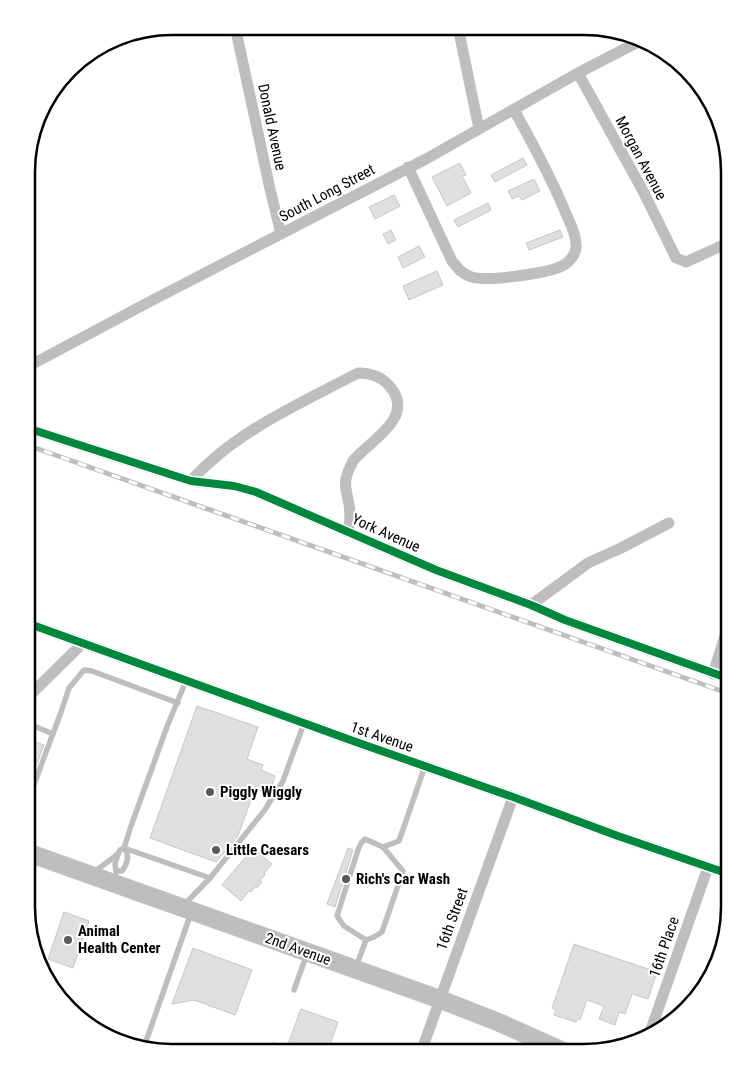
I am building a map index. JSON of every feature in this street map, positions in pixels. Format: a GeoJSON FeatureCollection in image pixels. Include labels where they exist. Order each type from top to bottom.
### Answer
{"type":"FeatureCollection","features":[{"type":"Feature","properties":{"kind":"main road","name":"2nd Avenue"},"geometry":{"type":"LineString","coordinates":[[35,855],[91,874],[115,877],[186,909],[439,999],[547,1044]]}},
{"type":"Feature","properties":{"kind":"street","name":"Donald Avenue"},"geometry":{"type":"LineString","coordinates":[[237,35],[281,234]]}},
{"type":"Feature","properties":{"kind":"street"},"geometry":{"type":"LineString","coordinates":[[460,35],[479,129]]}},
{"type":"Feature","properties":{"kind":"street","name":"South Long Street"},"geometry":{"type":"LineString","coordinates":[[35,362],[408,167],[634,44]]}},
{"type":"Feature","properties":{"kind":"street","name":"Morgan Avenue"},"geometry":{"type":"LineString","coordinates":[[578,73],[643,191],[676,258],[686,262],[721,246]]}},
{"type":"Feature","properties":{"kind":"street"},"geometry":{"type":"LineString","coordinates":[[408,167],[452,261],[464,274],[480,279],[552,270],[563,265],[572,258],[577,246],[575,235],[562,202],[514,110]]}},
{"type":"Feature","properties":{"kind":"street"},"geometry":{"type":"LineString","coordinates":[[191,481],[204,466],[229,446],[263,424],[358,373],[368,373],[387,383],[394,392],[398,402],[397,413],[391,424],[353,462],[346,477],[349,532]]}},
{"type":"Feature","properties":{"kind":"street","name":"York Avenue"},"geometry":{"type":"LineString","coordinates":[[35,431],[191,481],[234,486],[256,492],[436,570],[531,604],[565,620],[721,676]]}},
{"type":"Feature","properties":{"kind":"street"},"geometry":{"type":"LineString","coordinates":[[531,604],[588,563],[668,523]]}},
{"type":"Feature","properties":{"kind":"street","name":"1st Avenue"},"geometry":{"type":"LineString","coordinates":[[35,626],[721,871]]}},
{"type":"Feature","properties":{"kind":"street"},"geometry":{"type":"LineString","coordinates":[[35,690],[83,643]]}},
{"type":"Feature","properties":{"kind":"street"},"geometry":{"type":"LineString","coordinates":[[713,674],[721,649]]}},
{"type":"Feature","properties":{"kind":"street","name":"16th Street"},"geometry":{"type":"LineString","coordinates":[[424,1044],[513,797]]}},
{"type":"Feature","properties":{"kind":"street","name":"16th Place"},"geometry":{"type":"LineString","coordinates":[[652,1025],[708,867]]}},
{"type":"Feature","properties":{"kind":"lane"},"geometry":{"type":"LineString","coordinates":[[35,782],[68,688],[84,670],[92,671],[178,703]]}},
{"type":"Feature","properties":{"kind":"lane"},"geometry":{"type":"LineString","coordinates":[[91,874],[124,848],[168,724],[186,681]]}},
{"type":"Feature","properties":{"kind":"lane"},"geometry":{"type":"LineString","coordinates":[[146,1041],[186,909],[264,811],[283,781],[304,723]]}},
{"type":"Feature","properties":{"kind":"lane"},"geometry":{"type":"LineString","coordinates":[[35,726],[53,734]]}},
{"type":"Feature","properties":{"kind":"lane"},"geometry":{"type":"LineString","coordinates":[[383,847],[399,840],[425,766]]}},
{"type":"Feature","properties":{"kind":"lane"},"geometry":{"type":"LineString","coordinates":[[355,969],[366,940],[382,932],[403,870],[383,847],[365,839],[361,843],[337,916],[344,926],[366,940]]}},
{"type":"Feature","properties":{"kind":"lane"},"geometry":{"type":"LineString","coordinates":[[115,877],[125,867],[128,852],[124,848]]}},
{"type":"Feature","properties":{"kind":"lane"},"geometry":{"type":"LineString","coordinates":[[124,848],[210,878]]}},
{"type":"Feature","properties":{"kind":"lane"},"geometry":{"type":"LineString","coordinates":[[115,877],[115,864],[118,854]]}},
{"type":"Feature","properties":{"kind":"lane"},"geometry":{"type":"LineString","coordinates":[[294,990],[308,952]]}},
{"type":"Feature","properties":{"kind":"building"},"geometry":{"type":"Polygon","coordinates":[[[523,158],[527,165],[495,182],[491,175],[523,158]]]}},
{"type":"Feature","properties":{"kind":"building"},"geometry":{"type":"Polygon","coordinates":[[[460,163],[466,175],[462,176],[471,193],[447,206],[432,177],[460,163]]]}},
{"type":"Feature","properties":{"kind":"building"},"geometry":{"type":"Polygon","coordinates":[[[534,179],[540,191],[522,200],[519,196],[512,199],[508,191],[534,179]]]}},
{"type":"Feature","properties":{"kind":"building"},"geometry":{"type":"Polygon","coordinates":[[[394,195],[400,206],[375,219],[369,207],[394,195]]]}},
{"type":"Feature","properties":{"kind":"building"},"geometry":{"type":"Polygon","coordinates":[[[488,203],[491,210],[458,227],[454,220],[488,203]]]}},
{"type":"Feature","properties":{"kind":"building"},"geometry":{"type":"Polygon","coordinates":[[[391,230],[396,240],[388,244],[383,234],[391,230]]]}},
{"type":"Feature","properties":{"kind":"building"},"geometry":{"type":"Polygon","coordinates":[[[560,230],[563,237],[529,250],[526,243],[560,230]]]}},
{"type":"Feature","properties":{"kind":"building"},"geometry":{"type":"Polygon","coordinates":[[[419,246],[425,257],[403,268],[398,257],[419,246]]]}},
{"type":"Feature","properties":{"kind":"building"},"geometry":{"type":"Polygon","coordinates":[[[437,271],[443,285],[409,300],[403,286],[437,271]]]}},
{"type":"Feature","properties":{"kind":"building","name":"Piggly Wiggly"},"geometry":{"type":"Polygon","coordinates":[[[197,706],[258,727],[247,759],[263,765],[261,770],[275,776],[269,794],[255,789],[238,836],[232,843],[228,842],[225,852],[216,862],[150,838],[197,706]]]}},
{"type":"Feature","properties":{"kind":"building"},"geometry":{"type":"Polygon","coordinates":[[[35,742],[44,745],[35,769],[35,742]]]}},
{"type":"Feature","properties":{"kind":"building"},"geometry":{"type":"Polygon","coordinates":[[[253,848],[272,864],[264,873],[265,875],[260,880],[262,882],[257,888],[255,887],[251,892],[249,891],[241,901],[222,885],[253,848]]]}},
{"type":"Feature","properties":{"kind":"building"},"geometry":{"type":"Polygon","coordinates":[[[348,848],[353,850],[335,907],[327,904],[348,848]]]}},
{"type":"Feature","properties":{"kind":"building","name":"Animal Health Center"},"geometry":{"type":"Polygon","coordinates":[[[64,912],[89,921],[73,968],[48,959],[64,912]]]}},
{"type":"Feature","properties":{"kind":"building"},"geometry":{"type":"Polygon","coordinates":[[[574,944],[657,972],[648,999],[632,994],[625,1014],[619,1012],[615,1025],[599,1019],[604,1006],[587,1000],[580,1020],[578,1018],[576,1022],[554,1015],[556,1010],[552,1008],[574,944]]]}},
{"type":"Feature","properties":{"kind":"building"},"geometry":{"type":"Polygon","coordinates":[[[193,948],[252,970],[235,1015],[194,1000],[172,1004],[193,948]]]}},
{"type":"Feature","properties":{"kind":"building"},"geometry":{"type":"Polygon","coordinates":[[[301,1009],[338,1022],[330,1044],[288,1044],[301,1009]]]}},
{"type":"Feature","properties":{"kind":"railway"},"geometry":{"type":"LineString","coordinates":[[35,448],[721,691]]}},
{"type":"Feature","properties":{"kind":"cycle path"},"geometry":{"type":"LineString","coordinates":[[35,431],[191,481],[234,486],[256,492],[436,570],[531,605],[565,620],[721,676]]}},
{"type":"Feature","properties":{"kind":"cycle path"},"geometry":{"type":"LineString","coordinates":[[35,626],[721,871]]}},
{"type":"Feature","properties":{"kind":"place","name":"Piggly Wiggly"},"geometry":{"type":"Point","coordinates":[210,792]}},
{"type":"Feature","properties":{"kind":"place","name":"Little Caesars"},"geometry":{"type":"Point","coordinates":[216,850]}},
{"type":"Feature","properties":{"kind":"place","name":"Rich's Car Wash"},"geometry":{"type":"Point","coordinates":[346,879]}},
{"type":"Feature","properties":{"kind":"place","name":"Animal Health Center"},"geometry":{"type":"Point","coordinates":[68,940]}}]}
